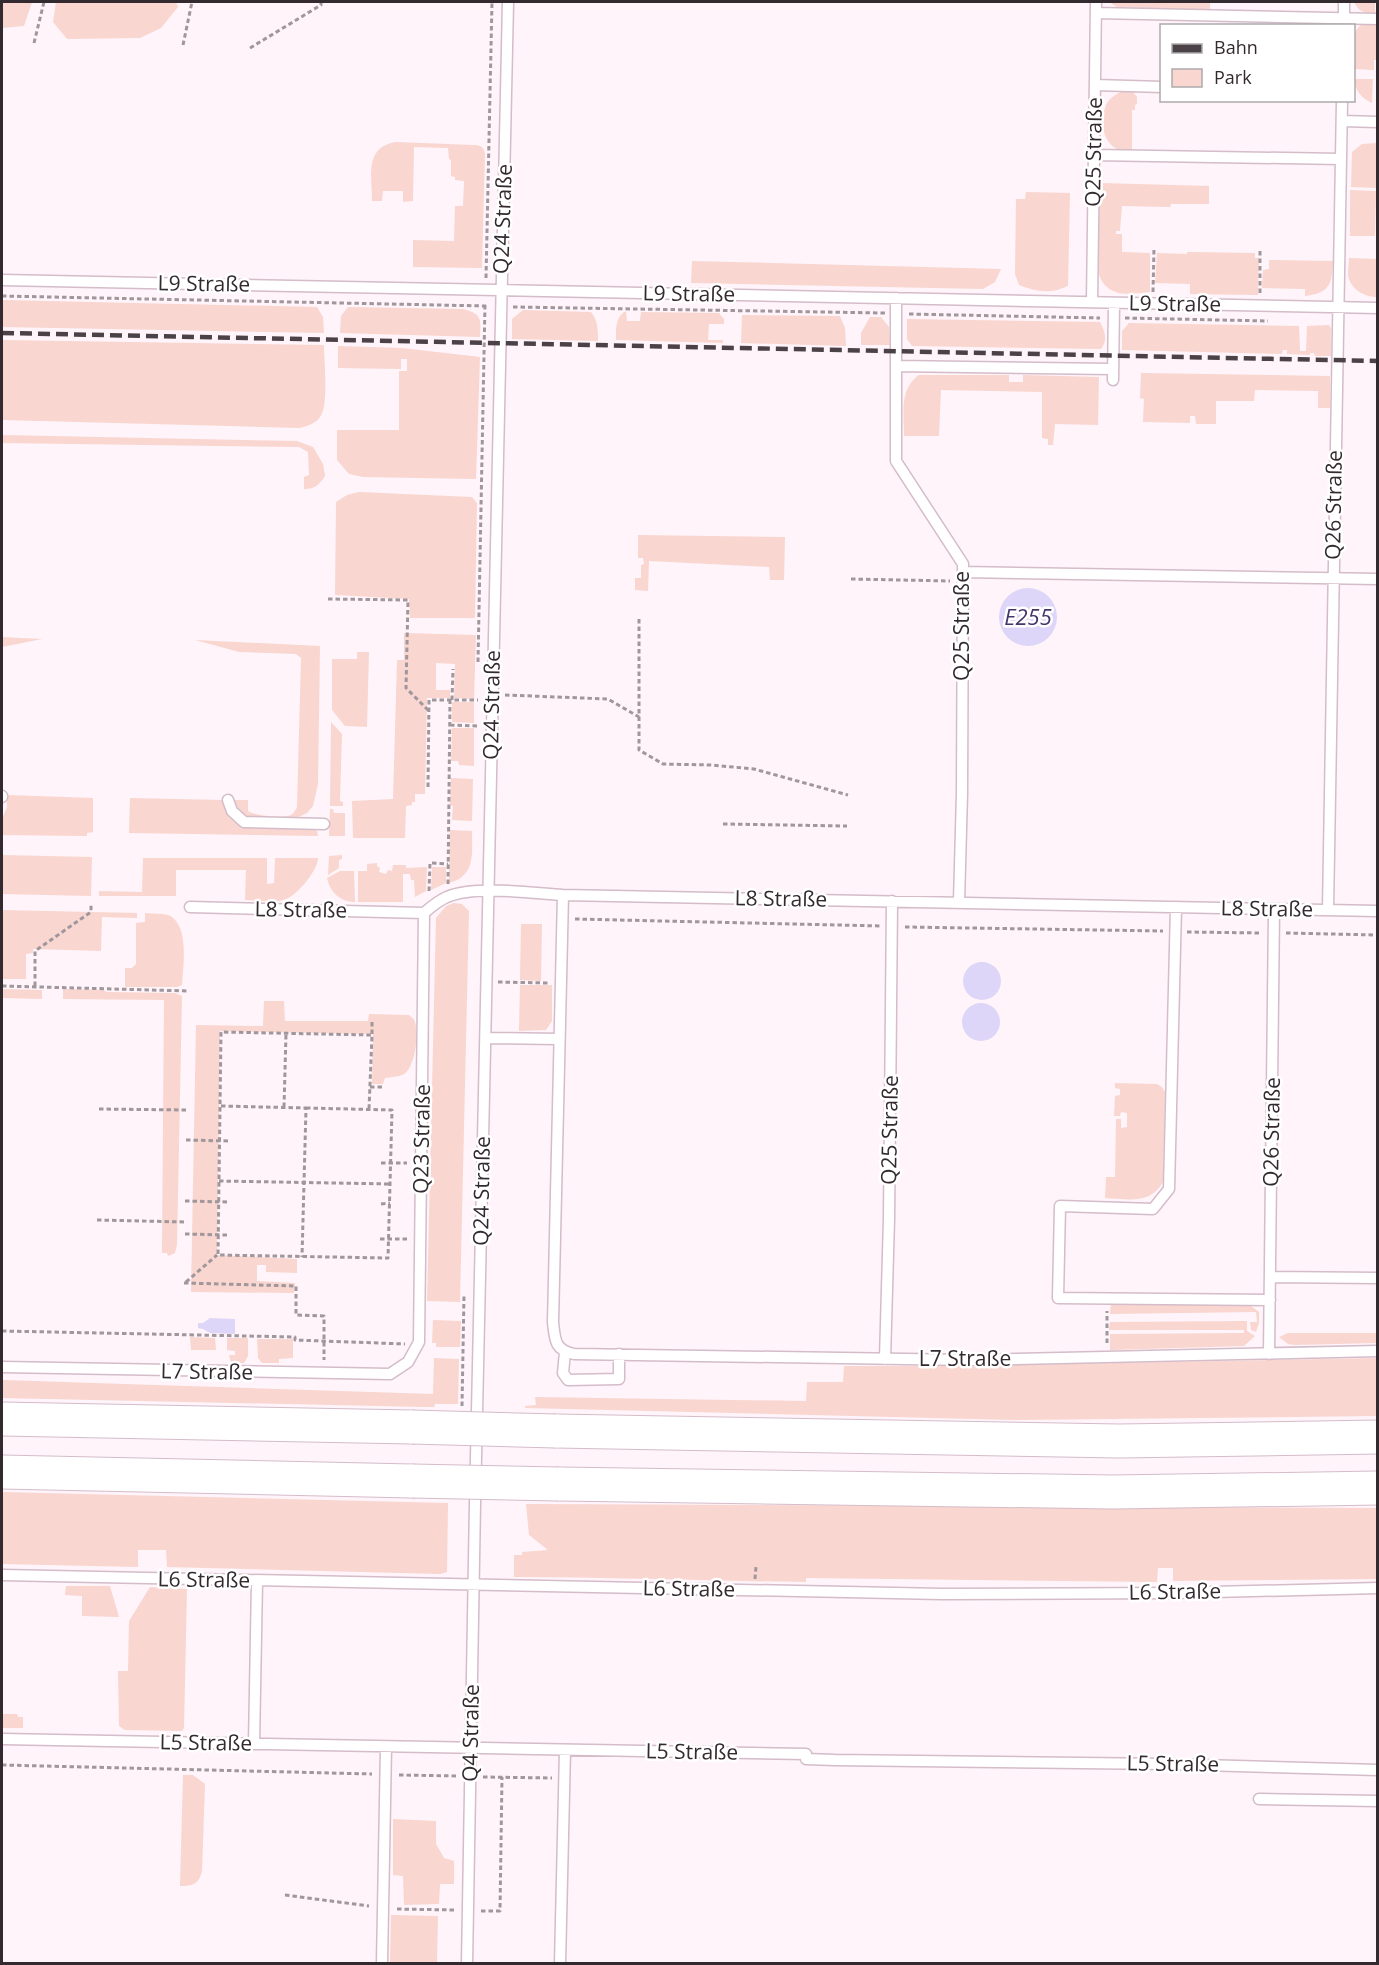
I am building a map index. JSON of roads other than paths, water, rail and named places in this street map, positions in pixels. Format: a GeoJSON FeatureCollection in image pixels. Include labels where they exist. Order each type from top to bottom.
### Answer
{"type":"FeatureCollection","features":[{"type":"Feature","properties":{"kind":"highway"},"geometry":{"type":"LineString","coordinates":[[2,1419],[1119,1441],[1377,1437]]}},
{"type":"Feature","properties":{"kind":"highway"},"geometry":{"type":"LineString","coordinates":[[2,1472],[560,1484],[1113,1492],[1377,1488]]}},
{"type":"Feature","properties":{"kind":"lane","name":"Q24 Straße"},"geometry":{"type":"LineString","coordinates":[[475,1503],[508,2]]}},
{"type":"Feature","properties":{"kind":"lane"},"geometry":{"type":"LineString","coordinates":[[1344,2],[1344,22]]}},
{"type":"Feature","properties":{"kind":"lane"},"geometry":{"type":"LineString","coordinates":[[1096,7],[1344,22],[1377,19]]}},
{"type":"Feature","properties":{"kind":"lane","name":"Q25 Straße"},"geometry":{"type":"LineString","coordinates":[[1092,302],[1096,7]]}},
{"type":"Feature","properties":{"kind":"lane"},"geometry":{"type":"LineString","coordinates":[[1095,85],[1160,87]]}},
{"type":"Feature","properties":{"kind":"lane","name":"Q26 Straße"},"geometry":{"type":"LineString","coordinates":[[1328,910],[1342,102]]}},
{"type":"Feature","properties":{"kind":"lane"},"geometry":{"type":"LineString","coordinates":[[1342,121],[1377,122]]}},
{"type":"Feature","properties":{"kind":"lane"},"geometry":{"type":"LineString","coordinates":[[1094,155],[1341,159]]}},
{"type":"Feature","properties":{"kind":"lane","name":"L9 Straße"},"geometry":{"type":"LineString","coordinates":[[2,280],[1377,308]]}},
{"type":"Feature","properties":{"kind":"lane","name":"Q25 Straße"},"geometry":{"type":"LineString","coordinates":[[896,298],[896,461],[963,564],[959,902]]}},
{"type":"Feature","properties":{"kind":"lane"},"geometry":{"type":"LineString","coordinates":[[896,366],[1113,375],[1114,303]]}},
{"type":"Feature","properties":{"kind":"lane"},"geometry":{"type":"LineString","coordinates":[[963,577],[1377,579]]}},
{"type":"Feature","properties":{"kind":"lane"},"geometry":{"type":"LineString","coordinates":[[228,800],[232,811],[244,822],[324,824]]}},
{"type":"Feature","properties":{"kind":"lane","name":"L8 Straße"},"geometry":{"type":"LineString","coordinates":[[190,907],[426,911],[447,897],[474,891],[488,891],[562,895],[1377,911]]}},
{"type":"Feature","properties":{"kind":"lane"},"geometry":{"type":"LineString","coordinates":[[562,895],[553,1322],[556,1344],[565,1352],[563,1373],[568,1380],[619,1379],[618,1354]]}},
{"type":"Feature","properties":{"kind":"lane","name":"Q25 Straße"},"geometry":{"type":"LineString","coordinates":[[885,1359],[889,1219],[892,901]]}},
{"type":"Feature","properties":{"kind":"lane"},"geometry":{"type":"LineString","coordinates":[[1176,907],[1169,1189],[1153,1209],[1060,1206],[1058,1298],[1270,1300]]}},
{"type":"Feature","properties":{"kind":"lane","name":"Q26 Straße"},"geometry":{"type":"LineString","coordinates":[[1269,1354],[1274,910]]}},
{"type":"Feature","properties":{"kind":"lane","name":"Q23 Straße"},"geometry":{"type":"LineString","coordinates":[[408,1362],[418,1344],[426,911]]}},
{"type":"Feature","properties":{"kind":"lane"},"geometry":{"type":"LineString","coordinates":[[486,1038],[558,1039]]}},
{"type":"Feature","properties":{"kind":"lane"},"geometry":{"type":"LineString","coordinates":[[1270,1277],[1377,1278]]}},
{"type":"Feature","properties":{"kind":"lane","name":"L7 Straße"},"geometry":{"type":"LineString","coordinates":[[565,1352],[969,1360],[1377,1352]]}},
{"type":"Feature","properties":{"kind":"lane","name":"L7 Straße"},"geometry":{"type":"LineString","coordinates":[[2,1367],[390,1374],[408,1362]]}},
{"type":"Feature","properties":{"kind":"lane","name":"Q4 Straße"},"geometry":{"type":"LineString","coordinates":[[467,1964],[475,1503]]}},
{"type":"Feature","properties":{"kind":"lane","name":"L6 Straße"},"geometry":{"type":"LineString","coordinates":[[2,1575],[942,1594],[1174,1593],[1377,1588]]}},
{"type":"Feature","properties":{"kind":"lane"},"geometry":{"type":"LineString","coordinates":[[254,1744],[257,1581]]}},
{"type":"Feature","properties":{"kind":"lane","name":"L5 Straße"},"geometry":{"type":"LineString","coordinates":[[2,1739],[806,1754],[807,1759],[1167,1764],[1377,1770]]}},
{"type":"Feature","properties":{"kind":"lane"},"geometry":{"type":"LineString","coordinates":[[382,1964],[386,1747]]}},
{"type":"Feature","properties":{"kind":"lane"},"geometry":{"type":"LineString","coordinates":[[560,1964],[565,1750]]}},
{"type":"Feature","properties":{"kind":"lane"},"geometry":{"type":"LineString","coordinates":[[1259,1799],[1377,1801]]}},
{"type":"Feature","properties":{"kind":"water","name":"E255"},"geometry":{"type":"Polygon","coordinates":[[[1028,588],[1039,590],[1052,601],[1057,617],[1055,628],[1044,641],[1028,646],[1017,644],[1004,633],[999,617],[1001,606],[1012,593],[1028,588]]]}},
{"type":"Feature","properties":{"kind":"water"},"geometry":{"type":"Polygon","coordinates":[[[982,962],[989,963],[995,968],[1000,974],[1000,988],[995,994],[989,999],[982,1000],[975,999],[969,994],[964,988],[963,981],[964,974],[969,968],[975,963],[982,962]]]}},
{"type":"Feature","properties":{"kind":"water"},"geometry":{"type":"Polygon","coordinates":[[[981,1003],[988,1004],[994,1009],[999,1015],[999,1029],[994,1035],[988,1040],[981,1041],[974,1040],[968,1035],[963,1029],[962,1022],[963,1015],[968,1009],[974,1004],[981,1003]]]}},
{"type":"Feature","properties":{"kind":"water"},"geometry":{"type":"Polygon","coordinates":[[[210,1318],[235,1319],[235,1334],[210,1333],[198,1328],[198,1323],[203,1323],[210,1318]]]}},
{"type":"Feature","properties":{"kind":"railway"},"geometry":{"type":"LineString","coordinates":[[2,333],[1378,361]]}}]}
